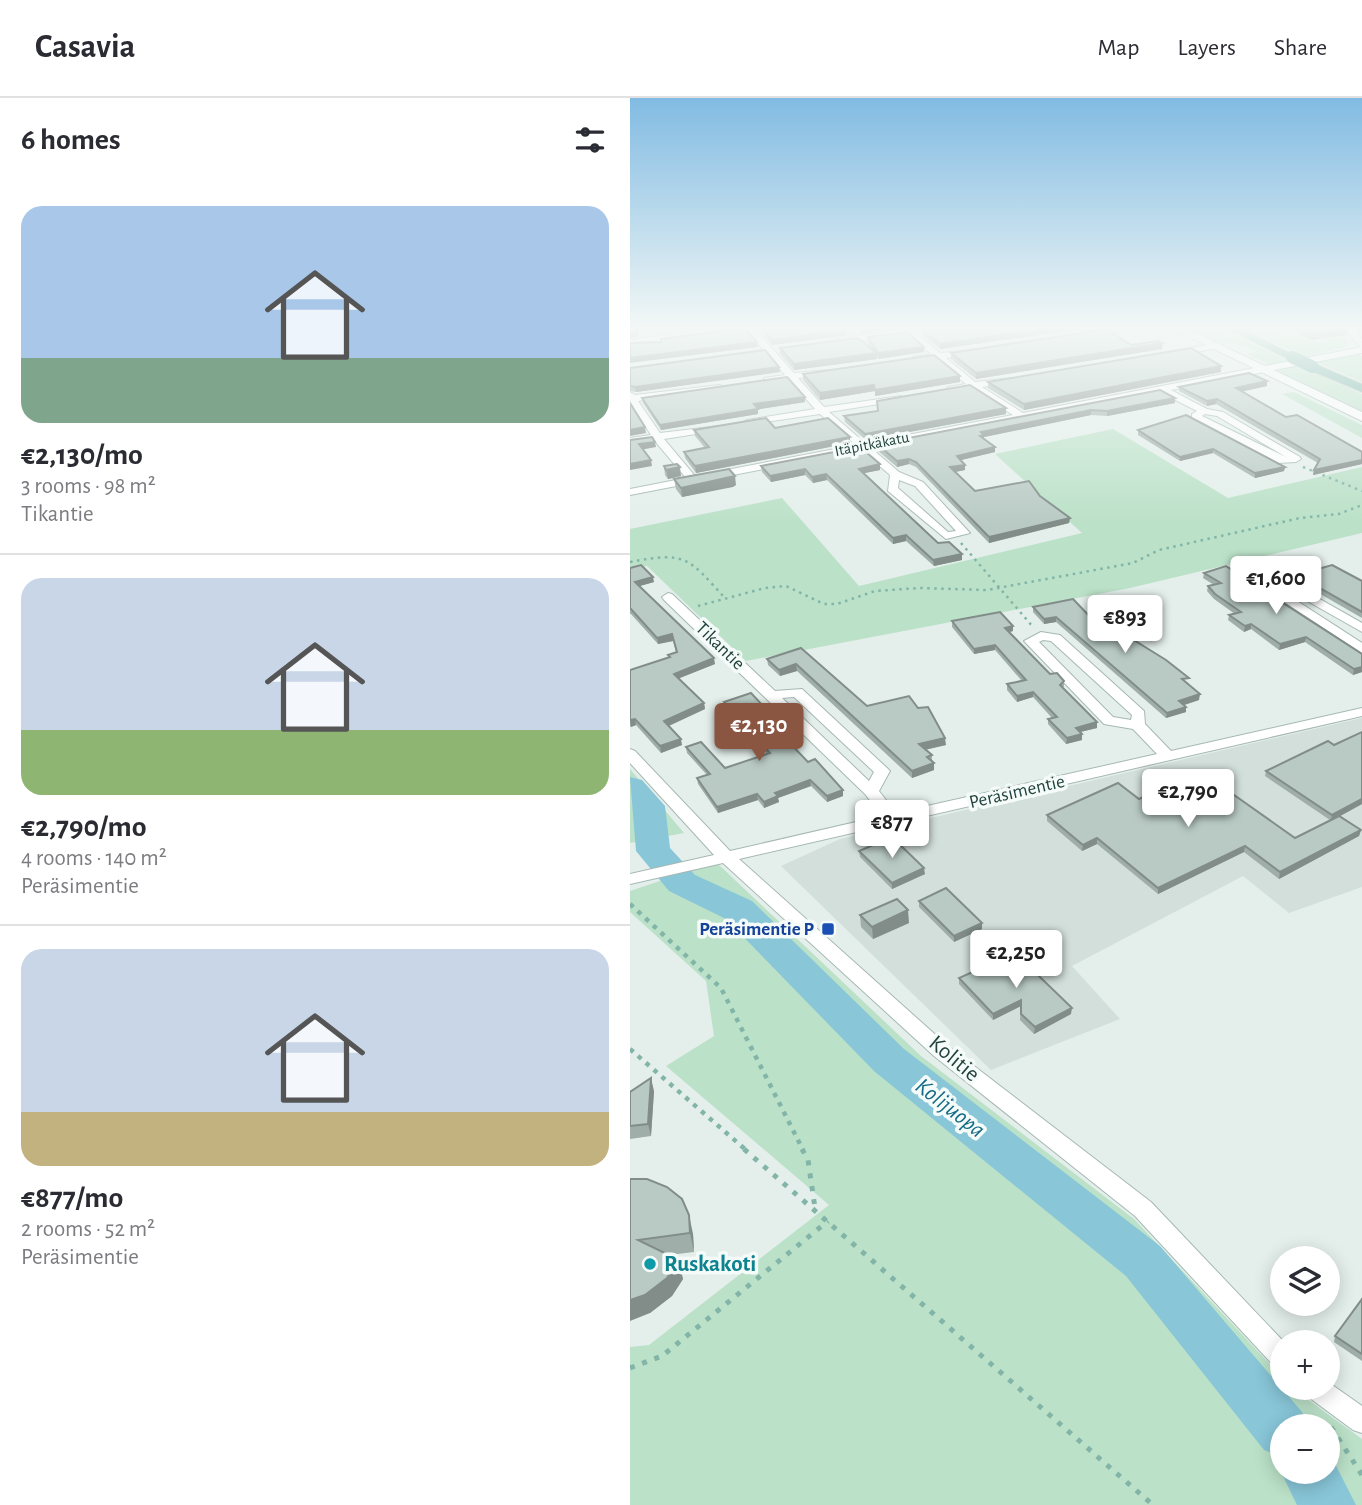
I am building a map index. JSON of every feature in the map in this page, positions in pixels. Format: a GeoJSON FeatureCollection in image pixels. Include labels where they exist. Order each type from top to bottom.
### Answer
{"type":"FeatureCollection","features":[{"type":"Feature","properties":{"kind":"street"},"geometry":{"type":"LineString","coordinates":[[673,393],[631,398],[657,437],[694,480]]}},
{"type":"Feature","properties":{"kind":"street"},"geometry":{"type":"LineString","coordinates":[[805,393],[822,411],[895,474],[919,484],[964,533],[946,536],[892,489],[895,474]]}},
{"type":"Feature","properties":{"kind":"street"},"geometry":{"type":"LineString","coordinates":[[985,393],[1021,415]]}},
{"type":"Feature","properties":{"kind":"street","name":"Itäpitkäkatu"},"geometry":{"type":"LineString","coordinates":[[630,492],[1142,393]]}},
{"type":"Feature","properties":{"kind":"street"},"geometry":{"type":"LineString","coordinates":[[1169,393],[1204,411],[1220,414],[1296,459],[1290,460]]}},
{"type":"Feature","properties":{"kind":"street"},"geometry":{"type":"LineString","coordinates":[[1313,393],[1362,416]]}},
{"type":"Feature","properties":{"kind":"street"},"geometry":{"type":"LineString","coordinates":[[739,424],[911,396]]}},
{"type":"Feature","properties":{"kind":"street"},"geometry":{"type":"LineString","coordinates":[[630,441],[726,426]]}},
{"type":"Feature","properties":{"kind":"street"},"geometry":{"type":"LineString","coordinates":[[1362,628],[1282,581],[1264,585],[1362,649]]}},
{"type":"Feature","properties":{"kind":"street","name":"Tikantie"},"geometry":{"type":"LineString","coordinates":[[668,597],[871,791],[892,820]]}},
{"type":"Feature","properties":{"kind":"street"},"geometry":{"type":"LineString","coordinates":[[1138,725],[1139,714],[1055,638],[1041,636],[1031,641],[1109,721],[1138,725],[1169,758]]}},
{"type":"Feature","properties":{"kind":"street"},"geometry":{"type":"LineString","coordinates":[[771,696],[797,692],[882,771],[871,791]]}},
{"type":"Feature","properties":{"kind":"street","name":"Peräsimentie"},"geometry":{"type":"LineString","coordinates":[[634,878],[1362,712]]}},
{"type":"Feature","properties":{"kind":"street","name":"Kolitie"},"geometry":{"type":"LineString","coordinates":[[630,754],[713,845],[942,1051],[1143,1209],[1270,1344]]}},
{"type":"Feature","properties":{"kind":"street"},"geometry":{"type":"LineString","coordinates":[[1333,1400],[1362,1421]]}},
{"type":"Feature","properties":{"kind":"path"},"geometry":{"type":"LineString","coordinates":[[1290,460],[1321,476],[1362,491]]}},
{"type":"Feature","properties":{"kind":"path"},"geometry":{"type":"LineString","coordinates":[[682,611],[725,598],[786,586],[824,604],[837,604],[875,591],[999,587],[1133,562],[1159,550],[1300,518],[1339,514],[1362,505]]}},
{"type":"Feature","properties":{"kind":"path"},"geometry":{"type":"LineString","coordinates":[[954,535],[1041,636]]}},
{"type":"Feature","properties":{"kind":"path"},"geometry":{"type":"LineString","coordinates":[[630,562],[663,555],[687,560],[703,570],[725,598]]}},
{"type":"Feature","properties":{"kind":"path"},"geometry":{"type":"LineString","coordinates":[[630,904],[721,988],[808,1160],[816,1210]]}},
{"type":"Feature","properties":{"kind":"path"},"geometry":{"type":"LineString","coordinates":[[630,1049],[1153,1505]]}},
{"type":"Feature","properties":{"kind":"path"},"geometry":{"type":"LineString","coordinates":[[630,1368],[662,1356],[828,1221]]}},
{"type":"Feature","properties":{"kind":"path"},"geometry":{"type":"LineString","coordinates":[[1340,1440],[1362,1475]]}},
{"type":"Feature","properties":{"kind":"shaded area"},"geometry":{"type":"Polygon","coordinates":[[[1362,718],[1362,887],[1289,913],[1243,876],[1072,966],[1120,1019],[991,1070],[781,866],[840,839],[1362,718]]]}},
{"type":"Feature","properties":{"kind":"green space"},"geometry":{"type":"Polygon","coordinates":[[[1295,393],[1362,425],[1362,438],[1282,394],[1295,393]]]}},
{"type":"Feature","properties":{"kind":"green space"},"geometry":{"type":"Polygon","coordinates":[[[1322,393],[1362,394],[1362,412],[1322,393]]]}},
{"type":"Feature","properties":{"kind":"green space"},"geometry":{"type":"Polygon","coordinates":[[[1113,429],[1228,498],[1362,467],[1362,533],[1130,588],[746,661],[647,566],[630,569],[630,529],[782,498],[859,586],[1082,533],[995,454],[1113,429]]]}},
{"type":"Feature","properties":{"kind":"green space"},"geometry":{"type":"Polygon","coordinates":[[[630,769],[684,833],[630,843],[630,769]]]}},
{"type":"Feature","properties":{"kind":"green space"},"geometry":{"type":"Polygon","coordinates":[[[716,862],[921,1056],[1134,1219],[1270,1364],[1270,1400],[1308,1400],[1328,1414],[1270,1414],[1270,1484],[1340,1484],[1340,1423],[1362,1439],[1362,1505],[630,1505],[630,1347],[649,1345],[829,1205],[666,1066],[714,1036],[706,981],[630,912],[630,891],[716,862]]]}},
{"type":"Feature","properties":{"kind":"building"},"geometry":{"type":"Polygon","coordinates":[[[679,393],[801,393],[805,397],[754,404],[758,409],[660,425],[642,398],[679,393]]]}},
{"type":"Feature","properties":{"kind":"building"},"geometry":{"type":"Polygon","coordinates":[[[925,393],[982,393],[1006,408],[865,434],[844,416],[878,411],[877,401],[925,393]]]}},
{"type":"Feature","properties":{"kind":"building"},"geometry":{"type":"Polygon","coordinates":[[[1005,393],[1083,393],[1024,404],[1005,393]]]}},
{"type":"Feature","properties":{"kind":"building"},"geometry":{"type":"Polygon","coordinates":[[[1146,393],[1165,393],[1175,398],[1107,411],[1091,410],[981,432],[984,435],[980,436],[995,447],[957,456],[965,465],[950,467],[975,491],[1029,481],[1040,496],[1070,518],[989,537],[916,462],[909,459],[897,461],[877,444],[1146,393]]]}},
{"type":"Feature","properties":{"kind":"building"},"geometry":{"type":"Polygon","coordinates":[[[1190,393],[1244,393],[1286,417],[1297,415],[1362,452],[1362,460],[1314,470],[1320,459],[1217,399],[1207,401],[1190,393]]]}},
{"type":"Feature","properties":{"kind":"building"},"geometry":{"type":"Polygon","coordinates":[[[630,403],[645,427],[630,430],[630,403]]]}},
{"type":"Feature","properties":{"kind":"building"},"geometry":{"type":"Polygon","coordinates":[[[1186,415],[1285,467],[1255,473],[1213,449],[1180,457],[1138,430],[1186,415]]]}},
{"type":"Feature","properties":{"kind":"building"},"geometry":{"type":"Polygon","coordinates":[[[766,418],[775,428],[828,418],[850,437],[695,466],[684,452],[709,447],[694,430],[766,418]]]}},
{"type":"Feature","properties":{"kind":"building"},"geometry":{"type":"Polygon","coordinates":[[[652,437],[655,442],[639,444],[651,460],[630,464],[630,440],[652,437]]]}},
{"type":"Feature","properties":{"kind":"building"},"geometry":{"type":"Polygon","coordinates":[[[860,447],[880,464],[859,469],[938,543],[949,542],[962,554],[933,560],[906,535],[893,538],[826,474],[812,477],[805,469],[770,476],[761,466],[860,447]]]}},
{"type":"Feature","properties":{"kind":"building"},"geometry":{"type":"Polygon","coordinates":[[[677,464],[680,467],[666,470],[664,466],[677,464]]]}},
{"type":"Feature","properties":{"kind":"building"},"geometry":{"type":"Polygon","coordinates":[[[729,469],[735,476],[681,488],[674,479],[729,469]]]}},
{"type":"Feature","properties":{"kind":"building"},"geometry":{"type":"Polygon","coordinates":[[[641,565],[653,577],[635,582],[714,658],[674,674],[704,703],[664,721],[681,739],[660,746],[635,719],[630,720],[630,670],[670,657],[668,655],[677,652],[672,634],[657,638],[630,608],[630,568],[641,565]]]}},
{"type":"Feature","properties":{"kind":"building"},"geometry":{"type":"Polygon","coordinates":[[[1332,565],[1362,581],[1362,612],[1297,575],[1332,565]]]}},
{"type":"Feature","properties":{"kind":"building"},"geometry":{"type":"Polygon","coordinates":[[[1226,566],[1362,654],[1362,667],[1354,669],[1306,637],[1280,644],[1251,624],[1245,626],[1229,615],[1241,612],[1215,594],[1208,586],[1221,583],[1204,573],[1226,566]]]}},
{"type":"Feature","properties":{"kind":"building"},"geometry":{"type":"Polygon","coordinates":[[[1073,599],[1094,621],[1107,618],[1121,632],[1166,660],[1189,678],[1182,679],[1200,694],[1179,701],[1186,707],[1167,713],[1056,617],[1044,619],[1033,607],[1073,599]]]}},
{"type":"Feature","properties":{"kind":"building"},"geometry":{"type":"Polygon","coordinates":[[[1000,612],[1013,626],[1005,628],[1050,674],[1057,673],[1064,681],[1060,685],[1097,722],[1076,728],[1082,734],[1067,738],[1048,719],[1057,717],[1033,692],[1017,696],[1007,684],[1026,680],[995,645],[974,649],[952,621],[1000,612]]]}},
{"type":"Feature","properties":{"kind":"building"},"geometry":{"type":"Polygon","coordinates":[[[801,648],[867,706],[909,696],[918,708],[928,707],[945,738],[919,744],[932,755],[927,757],[934,763],[912,771],[796,664],[779,670],[767,659],[801,648]]]}},
{"type":"Feature","properties":{"kind":"building"},"geometry":{"type":"Polygon","coordinates":[[[751,693],[766,709],[759,711],[808,762],[815,759],[843,790],[827,796],[810,780],[775,793],[778,796],[764,802],[757,794],[717,807],[697,778],[710,774],[686,747],[701,742],[725,768],[770,753],[724,702],[751,693]]]}},
{"type":"Feature","properties":{"kind":"building"},"geometry":{"type":"Polygon","coordinates":[[[1362,732],[1362,799],[1332,815],[1266,771],[1328,741],[1334,745],[1362,732]]]}},
{"type":"Feature","properties":{"kind":"building"},"geometry":{"type":"Polygon","coordinates":[[[1200,771],[1295,838],[1339,816],[1361,830],[1280,872],[1245,846],[1158,888],[1097,838],[1083,845],[1047,815],[1118,783],[1139,799],[1200,771]]]}},
{"type":"Feature","properties":{"kind":"building"},"geometry":{"type":"Polygon","coordinates":[[[892,837],[924,868],[892,883],[859,851],[892,837]]]}},
{"type":"Feature","properties":{"kind":"building"},"geometry":{"type":"Polygon","coordinates":[[[946,888],[982,923],[954,936],[919,901],[946,888]]]}},
{"type":"Feature","properties":{"kind":"building"},"geometry":{"type":"Polygon","coordinates":[[[897,899],[908,910],[872,927],[860,915],[897,899]]]}},
{"type":"Feature","properties":{"kind":"building"},"geometry":{"type":"Polygon","coordinates":[[[1015,953],[1072,1008],[1035,1027],[1021,1014],[1021,1000],[993,1014],[959,978],[1015,953]]]}},
{"type":"Feature","properties":{"kind":"building"},"geometry":{"type":"Polygon","coordinates":[[[651,1078],[648,1124],[630,1126],[630,1092],[651,1078]]]}},
{"type":"Feature","properties":{"kind":"building","name":"Ruskakoti"},"geometry":{"type":"Polygon","coordinates":[[[630,1179],[647,1179],[667,1187],[682,1199],[689,1215],[690,1233],[638,1240],[679,1260],[667,1278],[645,1295],[630,1300],[630,1179]]]}},
{"type":"Feature","properties":{"kind":"building"},"geometry":{"type":"Polygon","coordinates":[[[1362,1299],[1362,1354],[1340,1339],[1339,1330],[1362,1299]]]}},
{"type":"Feature","properties":{"kind":"waterway","name":"Kolijuopa"},"geometry":{"type":"LineString","coordinates":[[630,787],[648,806],[653,851],[682,883],[739,910],[889,1060],[1143,1261],[1270,1415]]}},
{"type":"Feature","properties":{"kind":"waterway","name":"Kolijuopa"},"geometry":{"type":"LineString","coordinates":[[1316,1484],[1328,1505]]}},
{"type":"Feature","properties":{"kind":"place","name":"Peräsimentie P"},"geometry":{"type":"Point","coordinates":[828,929]}},
{"type":"Feature","properties":{"kind":"place","name":"Ruskakoti"},"geometry":{"type":"Point","coordinates":[650,1264]}}]}
